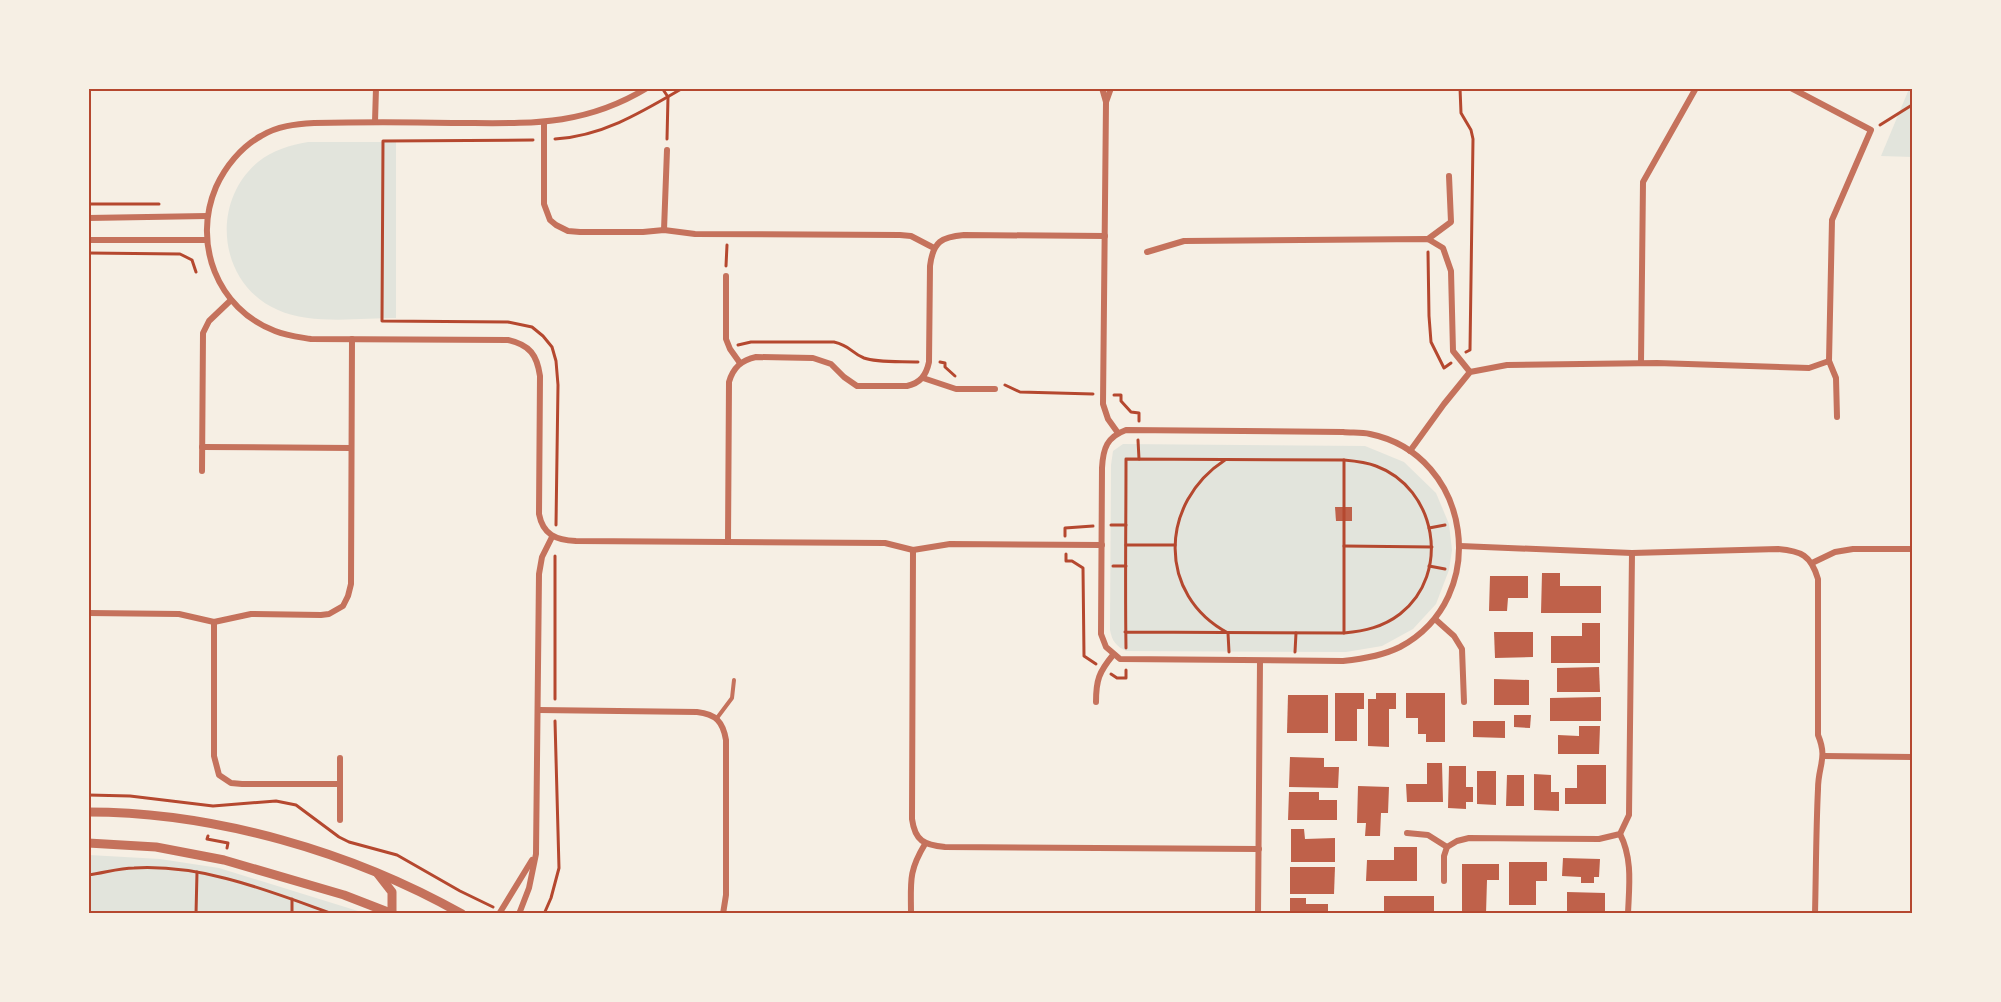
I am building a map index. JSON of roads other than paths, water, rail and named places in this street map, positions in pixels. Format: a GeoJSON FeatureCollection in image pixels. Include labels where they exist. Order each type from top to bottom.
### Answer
{"type":"FeatureCollection","features":[{"type":"Feature","properties":{"kind":"street"},"geometry":{"type":"LineString","coordinates":[[375,122],[376,88]]}},
{"type":"Feature","properties":{"kind":"street"},"geometry":{"type":"LineString","coordinates":[[647,88],[627,101],[606,109],[585,116],[544,123],[314,123],[295,124],[277,129],[245,147],[231,161],[220,179],[212,196],[207,216],[207,240],[212,267],[221,287],[231,300],[254,320],[293,337],[508,340],[527,346],[537,358],[540,376],[539,514],[541,523],[554,537],[576,541],[885,543],[913,550],[950,544],[1102,545]]}},
{"type":"Feature","properties":{"kind":"street"},"geometry":{"type":"LineString","coordinates":[[1102,88],[1106,102],[1103,394],[1105,411],[1118,433]]}},
{"type":"Feature","properties":{"kind":"street"},"geometry":{"type":"LineString","coordinates":[[1106,102],[1111,88]]}},
{"type":"Feature","properties":{"kind":"street"},"geometry":{"type":"LineString","coordinates":[[1641,363],[1643,182],[1696,88]]}},
{"type":"Feature","properties":{"kind":"street"},"geometry":{"type":"LineString","coordinates":[[1791,88],[1871,130],[1833,220],[1829,361],[1836,378],[1837,417]]}},
{"type":"Feature","properties":{"kind":"street"},"geometry":{"type":"LineString","coordinates":[[544,123],[544,204],[550,220],[568,231],[664,230],[695,234],[900,235],[910,236],[934,248]]}},
{"type":"Feature","properties":{"kind":"street"},"geometry":{"type":"LineString","coordinates":[[664,230],[667,150]]}},
{"type":"Feature","properties":{"kind":"street"},"geometry":{"type":"LineString","coordinates":[[1428,239],[1450,222],[1449,176]]}},
{"type":"Feature","properties":{"kind":"street"},"geometry":{"type":"LineString","coordinates":[[88,218],[207,216]]}},
{"type":"Feature","properties":{"kind":"street"},"geometry":{"type":"LineString","coordinates":[[728,542],[729,382],[734,369],[740,363],[756,357],[813,358],[831,364],[850,383],[867,387],[914,385],[927,372],[930,266],[934,248],[944,238],[964,235],[1105,236]]}},
{"type":"Feature","properties":{"kind":"street"},"geometry":{"type":"LineString","coordinates":[[1146,252],[1184,241],[1428,239],[1443,248],[1451,271],[1453,351],[1470,372]]}},
{"type":"Feature","properties":{"kind":"street"},"geometry":{"type":"LineString","coordinates":[[88,240],[207,240]]}},
{"type":"Feature","properties":{"kind":"street"},"geometry":{"type":"LineString","coordinates":[[726,276],[726,330],[730,349],[740,363]]}},
{"type":"Feature","properties":{"kind":"street"},"geometry":{"type":"LineString","coordinates":[[202,471],[203,333],[208,321],[231,300]]}},
{"type":"Feature","properties":{"kind":"street"},"geometry":{"type":"LineString","coordinates":[[88,613],[179,614],[214,622],[251,614],[321,615],[329,614],[343,606],[351,584],[352,339]]}},
{"type":"Feature","properties":{"kind":"street"},"geometry":{"type":"LineString","coordinates":[[1410,451],[1470,372],[1507,365],[1641,363],[1809,368],[1829,361]]}},
{"type":"Feature","properties":{"kind":"street"},"geometry":{"type":"LineString","coordinates":[[923,378],[956,389],[995,389]]}},
{"type":"Feature","properties":{"kind":"street"},"geometry":{"type":"LineString","coordinates":[[1126,430],[1343,432],[1370,434],[1410,451],[1433,473],[1443,487],[1458,524],[1460,546],[1457,572],[1445,604],[1435,619],[1419,634],[1384,654],[1364,659],[1343,661],[1126,660],[1113,655],[1106,648],[1101,634],[1103,454],[1111,438],[1118,433],[1126,430]]}},
{"type":"Feature","properties":{"kind":"street"},"geometry":{"type":"LineString","coordinates":[[202,447],[351,448]]}},
{"type":"Feature","properties":{"kind":"street"},"geometry":{"type":"LineString","coordinates":[[519,914],[530,888],[536,854],[540,564],[544,550],[554,537]]}},
{"type":"Feature","properties":{"kind":"street"},"geometry":{"type":"LineString","coordinates":[[1460,546],[1632,553],[1778,549],[1793,550],[1812,563],[1818,579],[1818,735],[1824,756],[1818,785],[1815,914]]}},
{"type":"Feature","properties":{"kind":"street"},"geometry":{"type":"LineString","coordinates":[[1812,563],[1835,552],[1854,549],[1912,549]]}},
{"type":"Feature","properties":{"kind":"street"},"geometry":{"type":"LineString","coordinates":[[913,550],[912,819],[913,828],[925,844],[945,847],[1259,849]]}},
{"type":"Feature","properties":{"kind":"street"},"geometry":{"type":"LineString","coordinates":[[1620,834],[1629,815],[1632,553]]}},
{"type":"Feature","properties":{"kind":"street"},"geometry":{"type":"LineString","coordinates":[[1435,619],[1454,636],[1462,649],[1464,702]]}},
{"type":"Feature","properties":{"kind":"street"},"geometry":{"type":"LineString","coordinates":[[214,622],[214,756],[219,775],[231,783],[242,784],[340,784]]}},
{"type":"Feature","properties":{"kind":"street"},"geometry":{"type":"LineString","coordinates":[[1096,702],[1098,676],[1113,655]]}},
{"type":"Feature","properties":{"kind":"street"},"geometry":{"type":"LineString","coordinates":[[1258,914],[1260,661]]}},
{"type":"Feature","properties":{"kind":"street"},"geometry":{"type":"LineString","coordinates":[[539,710],[697,712],[707,713],[717,718],[722,724],[726,740],[726,895],[723,914]]}},
{"type":"Feature","properties":{"kind":"street"},"geometry":{"type":"LineString","coordinates":[[1824,756],[1912,757]]}},
{"type":"Feature","properties":{"kind":"street"},"geometry":{"type":"LineString","coordinates":[[340,758],[340,820]]}},
{"type":"Feature","properties":{"kind":"street"},"geometry":{"type":"LineString","coordinates":[[88,812],[143,814],[210,823],[308,848],[339,857],[410,886],[462,914]]}},
{"type":"Feature","properties":{"kind":"street"},"geometry":{"type":"LineString","coordinates":[[1407,833],[1428,835],[1447,847]]}},
{"type":"Feature","properties":{"kind":"street"},"geometry":{"type":"LineString","coordinates":[[1444,881],[1444,856],[1447,847],[1457,841],[1469,838],[1599,839],[1620,834]]}},
{"type":"Feature","properties":{"kind":"street"},"geometry":{"type":"LineString","coordinates":[[1620,834],[1629,858],[1628,914]]}},
{"type":"Feature","properties":{"kind":"street"},"geometry":{"type":"LineString","coordinates":[[88,843],[156,847],[224,860],[344,895],[370,909],[392,913],[392,892],[376,872]]}},
{"type":"Feature","properties":{"kind":"street"},"geometry":{"type":"LineString","coordinates":[[911,914],[911,875],[925,844]]}},
{"type":"Feature","properties":{"kind":"street"},"geometry":{"type":"LineString","coordinates":[[499,914],[536,854]]}},
{"type":"Feature","properties":{"kind":"lane"},"geometry":{"type":"LineString","coordinates":[[717,718],[732,698],[734,680]]}}]}
